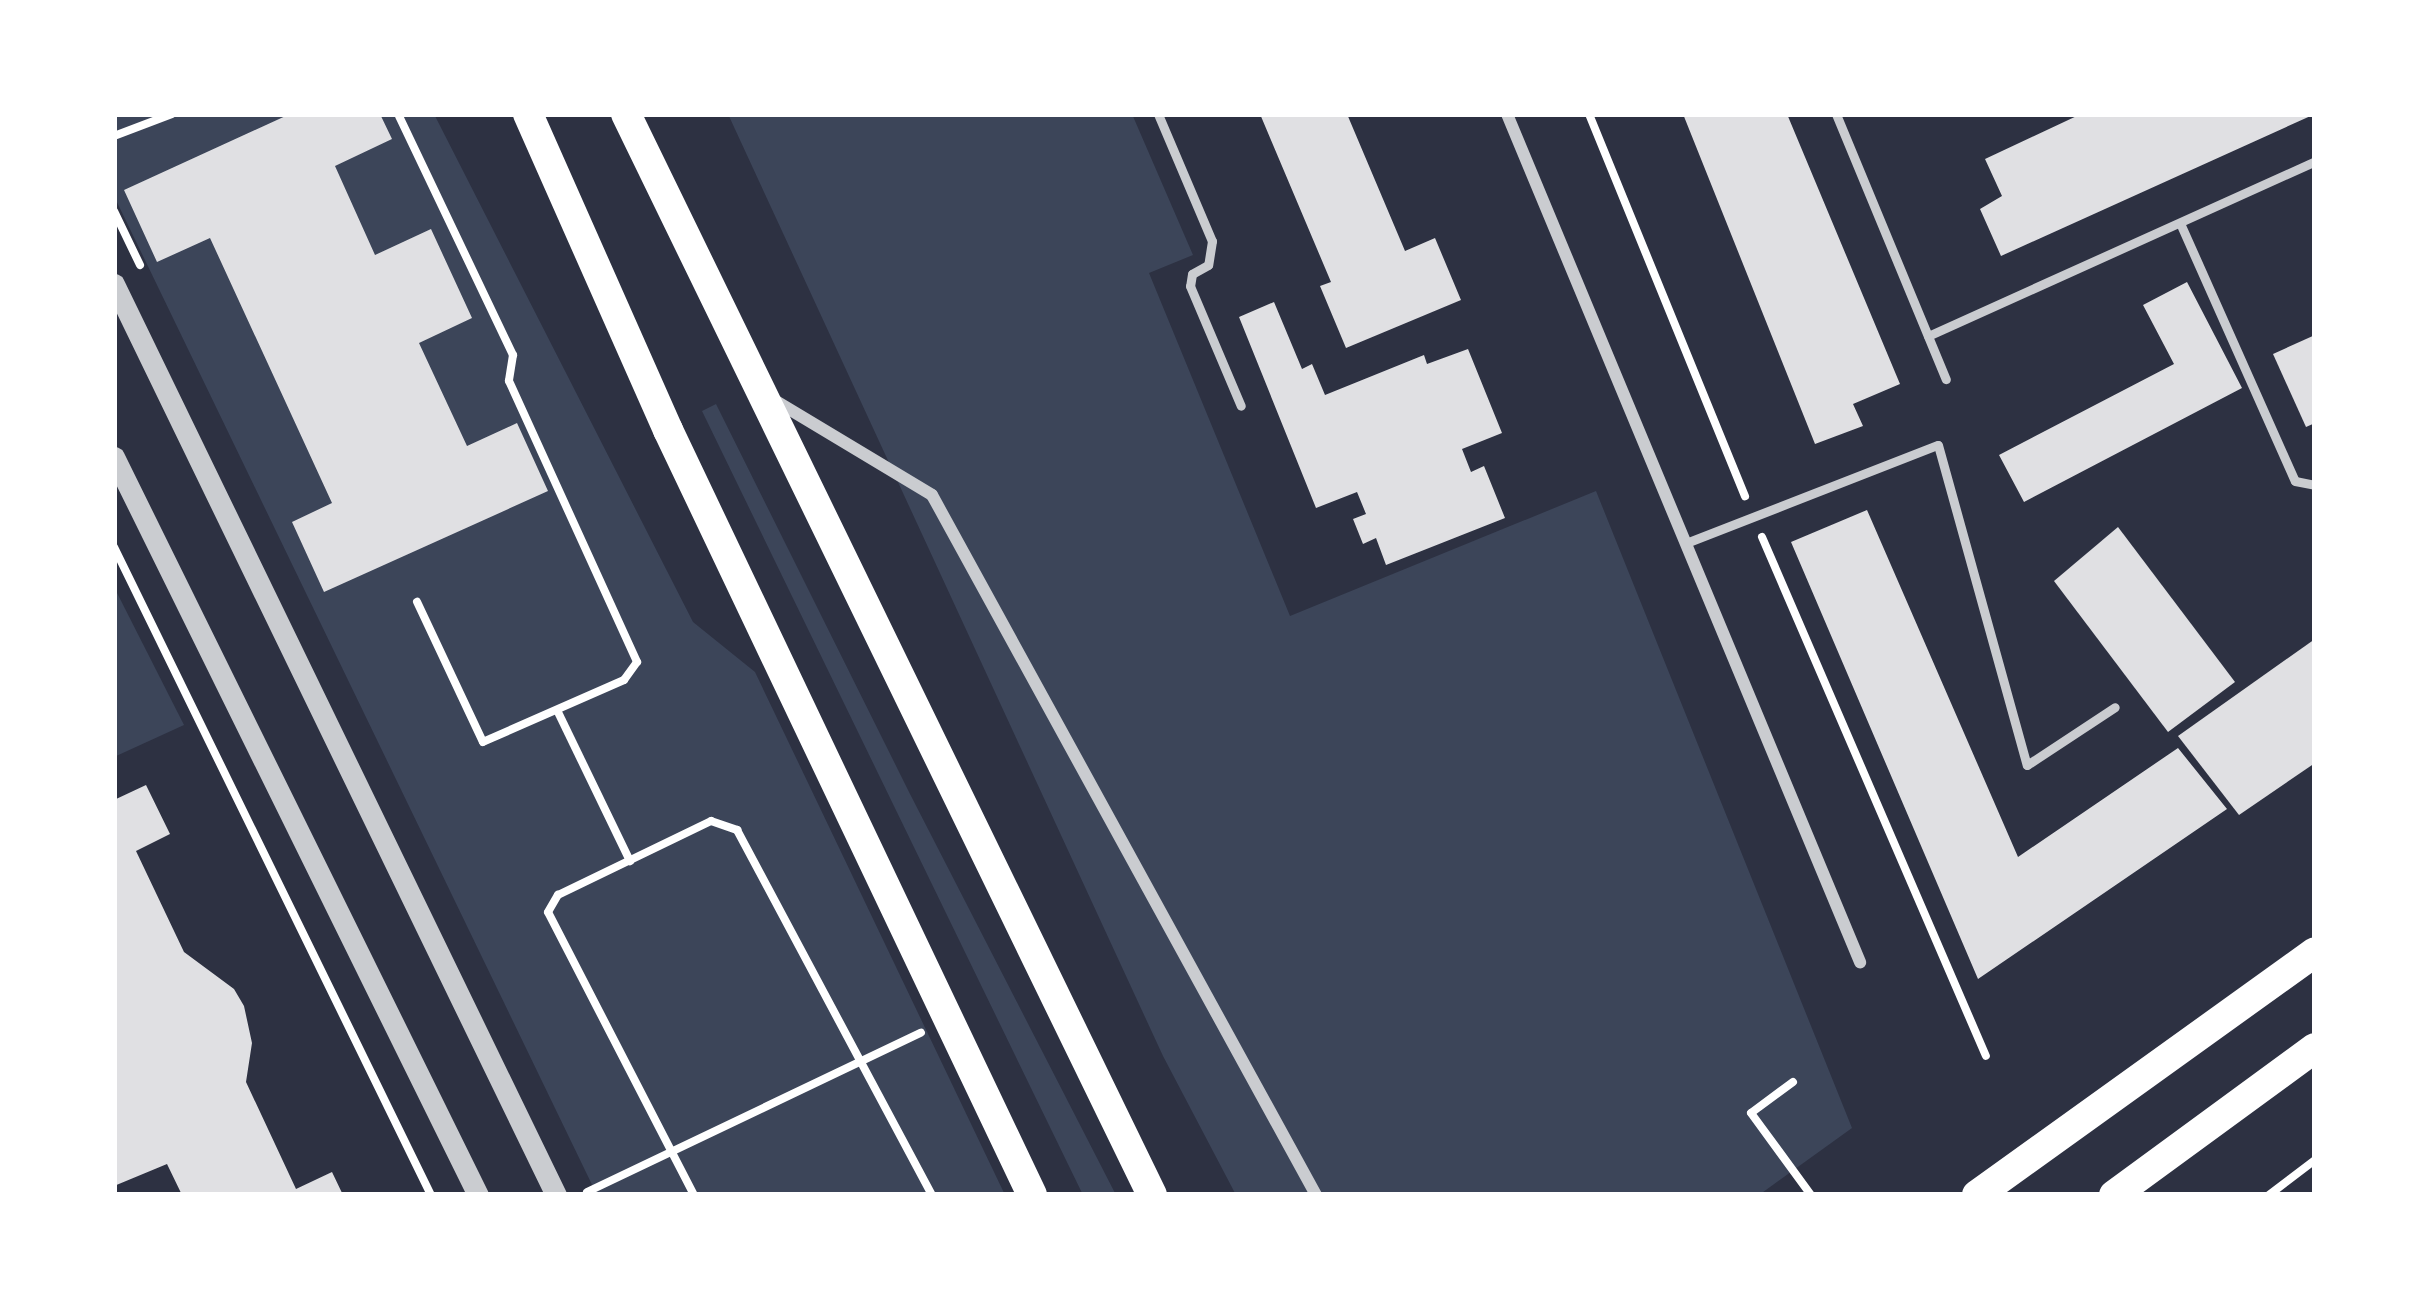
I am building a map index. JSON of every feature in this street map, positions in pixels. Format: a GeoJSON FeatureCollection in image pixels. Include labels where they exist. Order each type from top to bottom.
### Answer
{"type":"FeatureCollection","features":[{"type":"Feature","properties":{"kind":"main road"},"geometry":{"type":"LineString","coordinates":[[528,114],[668,430],[1032,1195]]}},
{"type":"Feature","properties":{"kind":"main road"},"geometry":{"type":"LineString","coordinates":[[626,114],[1152,1195]]}},
{"type":"Feature","properties":{"kind":"main road"},"geometry":{"type":"LineString","coordinates":[[1977,1195],[2315,952]]}},
{"type":"Feature","properties":{"kind":"main road"},"geometry":{"type":"LineString","coordinates":[[2114,1195],[2315,1048]]}},
{"type":"Feature","properties":{"kind":"street"},"geometry":{"type":"LineString","coordinates":[[1507,114],[1860,962]]}},
{"type":"Feature","properties":{"kind":"street"},"geometry":{"type":"LineString","coordinates":[[114,284],[556,1195]]}},
{"type":"Feature","properties":{"kind":"street"},"geometry":{"type":"LineString","coordinates":[[760,392],[932,495],[1316,1195]]}},
{"type":"Feature","properties":{"kind":"street"},"geometry":{"type":"LineString","coordinates":[[114,458],[478,1195]]}},
{"type":"Feature","properties":{"kind":"lane"},"geometry":{"type":"LineString","coordinates":[[1157,114],[1212,242],[1208,265],[1192,274],[1190,286],[1241,406]]}},
{"type":"Feature","properties":{"kind":"lane"},"geometry":{"type":"LineString","coordinates":[[1836,114],[1946,379]]}},
{"type":"Feature","properties":{"kind":"lane"},"geometry":{"type":"LineString","coordinates":[[1928,336],[2315,161]]}},
{"type":"Feature","properties":{"kind":"lane"},"geometry":{"type":"LineString","coordinates":[[2180,223],[2295,481],[2315,485]]}},
{"type":"Feature","properties":{"kind":"lane"},"geometry":{"type":"LineString","coordinates":[[1686,544],[1938,445],[2027,765],[2115,707]]}},
{"type":"Feature","properties":{"kind":"path"},"geometry":{"type":"LineString","coordinates":[[114,136],[172,114]]}},
{"type":"Feature","properties":{"kind":"path"},"geometry":{"type":"LineString","coordinates":[[1589,114],[1754,517],[1986,1056]]}},
{"type":"Feature","properties":{"kind":"path"},"geometry":{"type":"LineString","coordinates":[[399,116],[513,356],[509,380],[637,662],[624,680],[483,742],[417,602]]}},
{"type":"Feature","properties":{"kind":"path"},"geometry":{"type":"LineString","coordinates":[[114,547],[431,1195]]}},
{"type":"Feature","properties":{"kind":"path"},"geometry":{"type":"LineString","coordinates":[[557,710],[630,861]]}},
{"type":"Feature","properties":{"kind":"path"},"geometry":{"type":"LineString","coordinates":[[694,1195],[548,912],[558,895],[711,821],[737,830],[932,1195]]}},
{"type":"Feature","properties":{"kind":"path"},"geometry":{"type":"LineString","coordinates":[[580,1195],[949,1019]]}},
{"type":"Feature","properties":{"kind":"path"},"geometry":{"type":"LineString","coordinates":[[1793,1082],[1751,1113],[1811,1195]]}},
{"type":"Feature","properties":{"kind":"path"},"geometry":{"type":"LineString","coordinates":[[2269,1195],[2315,1160]]}},
{"type":"Feature","properties":{"kind":"shaded area"},"geometry":{"type":"Polygon","coordinates":[[[114,114],[434,114],[693,622],[755,672],[1005,1195],[597,1195],[114,196],[114,114]]]}},
{"type":"Feature","properties":{"kind":"shaded area"},"geometry":{"type":"Polygon","coordinates":[[[728,114],[1132,114],[1193,255],[1149,273],[1290,616],[1596,491],[1852,1128],[1759,1195],[1236,1195],[1163,1056],[728,114]]]}},
{"type":"Feature","properties":{"kind":"shaded area"},"geometry":{"type":"Polygon","coordinates":[[[716,404],[1116,1195],[1083,1195],[702,411],[716,404]]]}},
{"type":"Feature","properties":{"kind":"shaded area"},"geometry":{"type":"Polygon","coordinates":[[[114,587],[184,725],[114,757],[114,587]]]}},
{"type":"Feature","properties":{"kind":"building"},"geometry":{"type":"Polygon","coordinates":[[[290,114],[380,114],[392,139],[335,166],[375,255],[431,229],[472,318],[419,343],[467,446],[517,423],[548,491],[324,592],[292,522],[332,503],[210,238],[157,262],[124,190],[290,114]]]}},
{"type":"Feature","properties":{"kind":"building"},"geometry":{"type":"Polygon","coordinates":[[[1260,114],[1347,114],[1405,251],[1435,238],[1461,300],[1346,348],[1320,286],[1331,282],[1260,114]]]}},
{"type":"Feature","properties":{"kind":"building"},"geometry":{"type":"Polygon","coordinates":[[[1683,114],[1787,114],[1900,384],[1853,404],[1863,426],[1815,444],[1683,114]]]}},
{"type":"Feature","properties":{"kind":"building"},"geometry":{"type":"Polygon","coordinates":[[[2081,114],[2315,114],[2001,256],[1980,209],[2002,196],[1985,159],[2081,114]]]}},
{"type":"Feature","properties":{"kind":"building"},"geometry":{"type":"Polygon","coordinates":[[[2187,282],[2242,388],[2024,502],[1999,455],[2174,364],[2143,305],[2187,282]]]}},
{"type":"Feature","properties":{"kind":"building"},"geometry":{"type":"Polygon","coordinates":[[[1274,302],[1302,369],[1312,364],[1325,395],[1424,355],[1427,364],[1468,349],[1502,433],[1462,449],[1471,472],[1484,466],[1505,518],[1386,565],[1376,538],[1363,544],[1353,519],[1366,514],[1357,492],[1316,508],[1239,317],[1274,302]]]}},
{"type":"Feature","properties":{"kind":"building"},"geometry":{"type":"Polygon","coordinates":[[[2315,335],[2315,423],[2306,427],[2273,354],[2315,335]]]}},
{"type":"Feature","properties":{"kind":"building"},"geometry":{"type":"Polygon","coordinates":[[[1867,510],[2018,857],[2178,748],[2227,809],[1978,979],[1791,542],[1867,510]]]}},
{"type":"Feature","properties":{"kind":"building"},"geometry":{"type":"Polygon","coordinates":[[[2118,527],[2235,682],[2168,732],[2054,581],[2118,527]]]}},
{"type":"Feature","properties":{"kind":"building"},"geometry":{"type":"Polygon","coordinates":[[[2315,639],[2315,763],[2239,815],[2178,736],[2315,639]]]}},
{"type":"Feature","properties":{"kind":"building"},"geometry":{"type":"Polygon","coordinates":[[[146,785],[170,834],[136,851],[184,952],[234,989],[244,1006],[252,1043],[246,1082],[296,1189],[332,1172],[343,1195],[182,1195],[167,1164],[114,1186],[114,800],[146,785]]]}}]}
